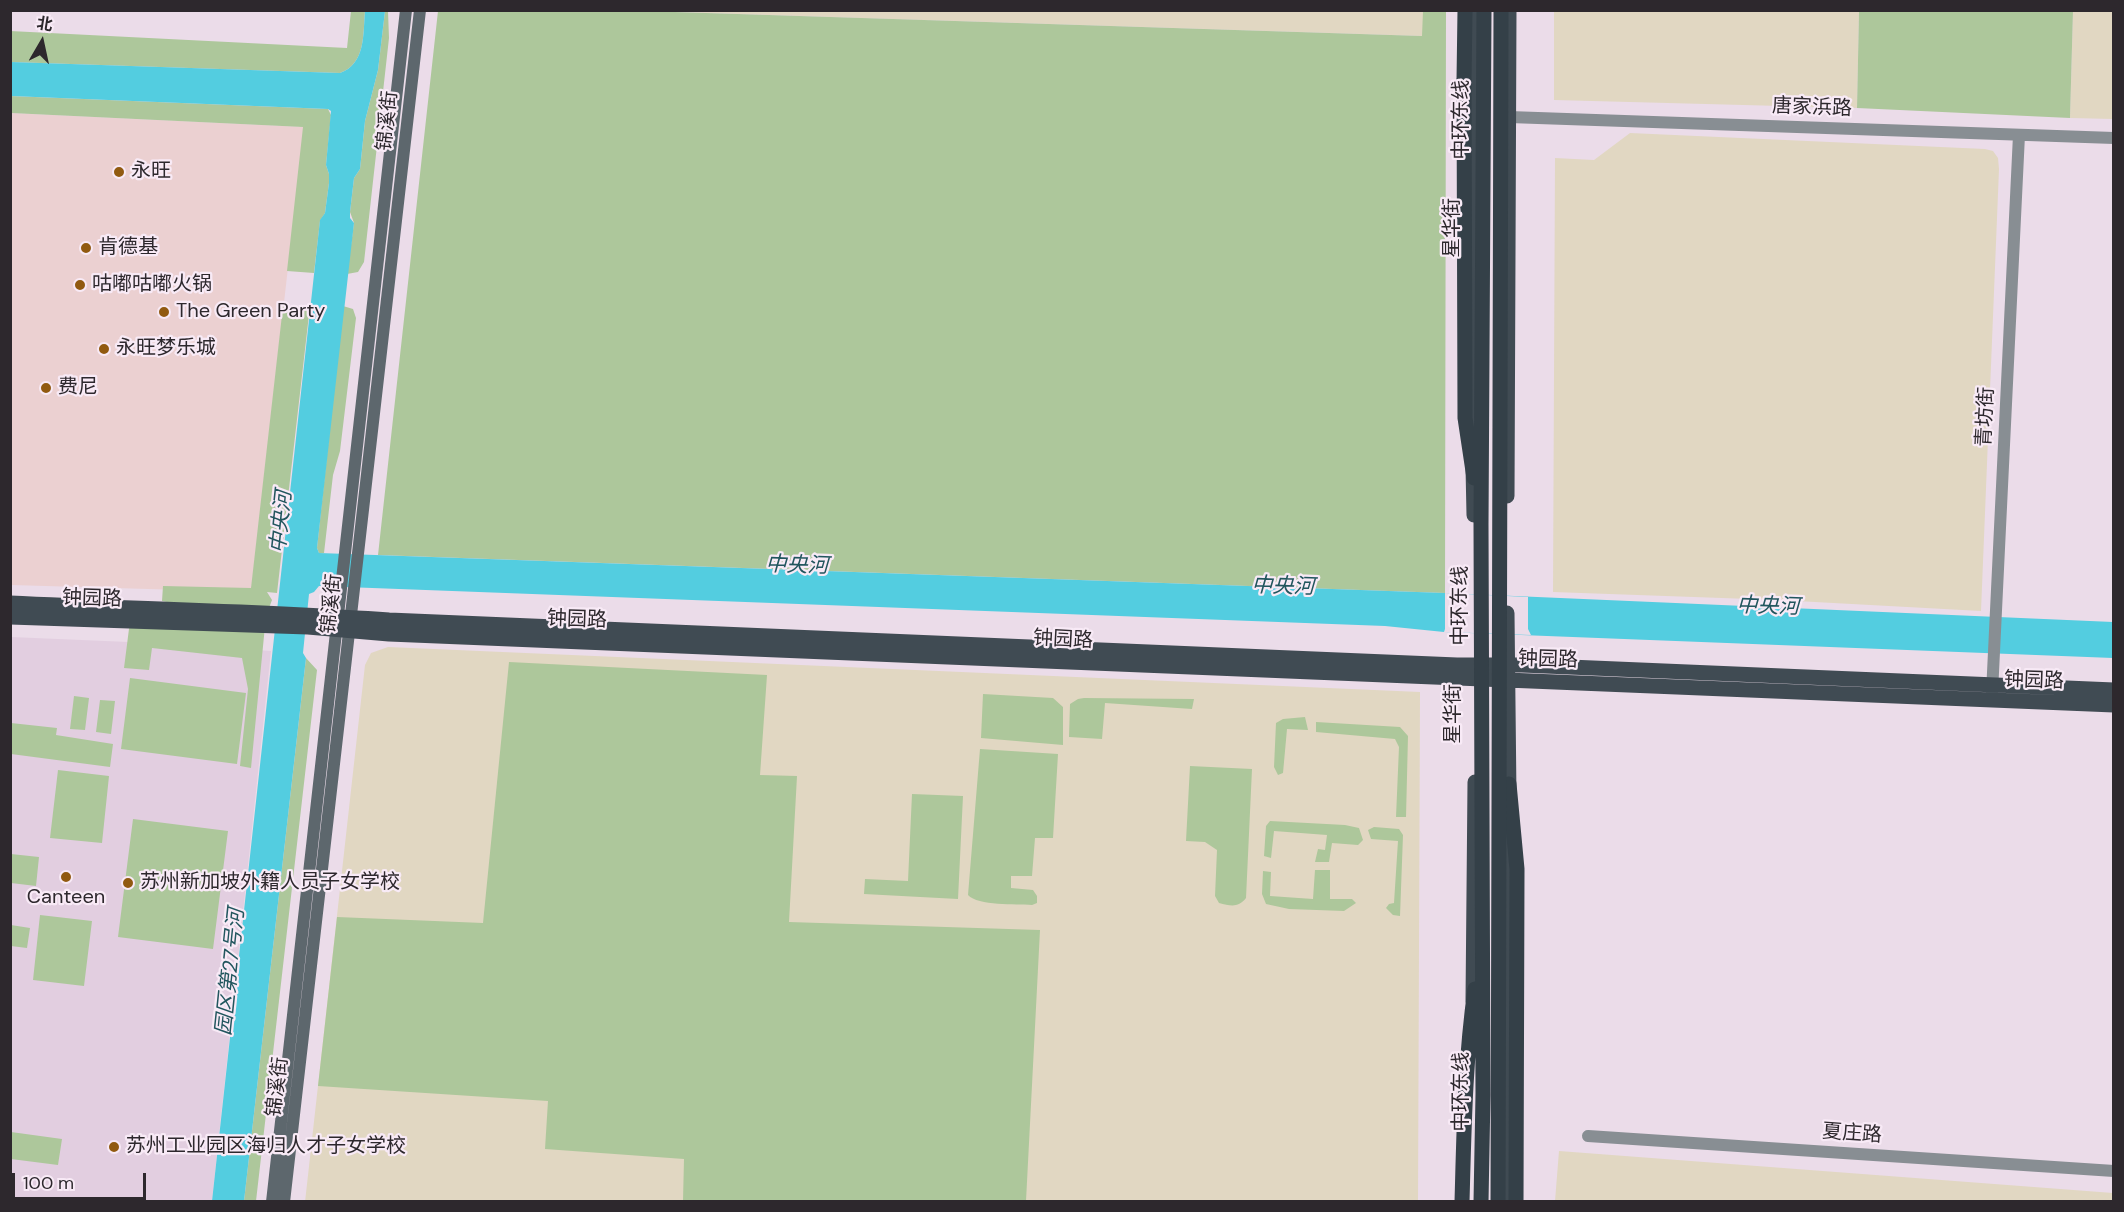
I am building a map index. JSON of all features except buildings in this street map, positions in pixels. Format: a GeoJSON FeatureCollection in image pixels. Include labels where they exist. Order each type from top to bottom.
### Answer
{"type":"FeatureCollection","features":[{"type":"Feature","properties":{"kind":"highway"},"geometry":{"type":"LineString","coordinates":[[1465,10],[1465,418],[1481,524]]}},
{"type":"Feature","properties":{"kind":"highway","name":"中环东线"},"geometry":{"type":"LineString","coordinates":[[1481,1202],[1484,10]]}},
{"type":"Feature","properties":{"kind":"highway","name":"中环东线"},"geometry":{"type":"LineString","coordinates":[[1498,1202],[1501,10]]}},
{"type":"Feature","properties":{"kind":"highway"},"geometry":{"type":"LineString","coordinates":[[1509,784],[1517,868],[1516,1202]]}},
{"type":"Feature","properties":{"kind":"highway"},"geometry":{"type":"LineString","coordinates":[[1462,1202],[1465,1094],[1470,1027],[1482,939]]}},
{"type":"Feature","properties":{"kind":"main road","name":"锦溪街"},"geometry":{"type":"LineString","coordinates":[[272,1202],[347,589],[345,553],[406,10]]}},
{"type":"Feature","properties":{"kind":"main road","name":"锦溪街"},"geometry":{"type":"LineString","coordinates":[[347,589],[358,552],[420,10]]}},
{"type":"Feature","properties":{"kind":"main road","name":"星华街"},"geometry":{"type":"LineString","coordinates":[[1469,1202],[1473,1070],[1476,633],[1472,417],[1475,10]]}},
{"type":"Feature","properties":{"kind":"main road"},"geometry":{"type":"LineString","coordinates":[[1506,1202],[1509,784],[1507,596],[1509,10]]}},
{"type":"Feature","properties":{"kind":"main road","name":"钟园路"},"geometry":{"type":"LineString","coordinates":[[10,603],[154,610],[343,624],[1475,672],[1992,692],[2114,690]]}},
{"type":"Feature","properties":{"kind":"main road","name":"钟园路"},"geometry":{"type":"LineString","coordinates":[[10,617],[270,619]]}},
{"type":"Feature","properties":{"kind":"main road","name":"锦溪街"},"geometry":{"type":"LineString","coordinates":[[284,1202],[343,624]]}},
{"type":"Feature","properties":{"kind":"main road","name":"钟园路"},"geometry":{"type":"LineString","coordinates":[[1992,692],[2114,705]]}},
{"type":"Feature","properties":{"kind":"street","name":"唐家浜路"},"geometry":{"type":"LineString","coordinates":[[1509,117],[2114,138]]}},
{"type":"Feature","properties":{"kind":"street","name":"青坊街"},"geometry":{"type":"LineString","coordinates":[[1992,692],[2019,135]]}},
{"type":"Feature","properties":{"kind":"street","name":"夏庄路"},"geometry":{"type":"LineString","coordinates":[[1588,1136],[2114,1171]]}},
{"type":"Feature","properties":{"kind":"shaded area"},"geometry":{"type":"Polygon","coordinates":[[[1423,10],[1423,36],[644,11],[1423,10]]]}},
{"type":"Feature","properties":{"kind":"shaded area"},"geometry":{"type":"Polygon","coordinates":[[[1554,11],[1859,11],[1857,108],[1554,100],[1554,11]]]}},
{"type":"Feature","properties":{"kind":"shaded area"},"geometry":{"type":"Polygon","coordinates":[[[2073,11],[2113,11],[2113,119],[2070,118],[2073,11]]]}},
{"type":"Feature","properties":{"kind":"shaded area","name":"永旺梦乐城"},"geometry":{"type":"Polygon","coordinates":[[[11,113],[304,127],[251,592],[11,585],[11,113]]]}},
{"type":"Feature","properties":{"kind":"shaded area"},"geometry":{"type":"Polygon","coordinates":[[[1630,133],[1993,151],[1998,158],[1999,169],[1981,611],[1778,600],[1553,592],[1555,158],[1594,160],[1630,133]]]}},
{"type":"Feature","properties":{"kind":"shaded area","name":"苏州新加坡外籍人员子女学校"},"geometry":{"type":"Polygon","coordinates":[[[11,637],[271,651],[212,1201],[11,1202],[11,637]]]}},
{"type":"Feature","properties":{"kind":"shaded area"},"geometry":{"type":"Polygon","coordinates":[[[388,647],[1420,692],[1418,1201],[305,1202],[365,665],[371,653],[388,647]]]}},
{"type":"Feature","properties":{"kind":"shaded area"},"geometry":{"type":"Polygon","coordinates":[[[1559,1151],[2113,1193],[2113,1201],[1555,1201],[1559,1151]]]}},
{"type":"Feature","properties":{"kind":"green space"},"geometry":{"type":"Polygon","coordinates":[[[351,11],[365,11],[362,47],[355,63],[340,73],[11,62],[10,31],[347,48],[351,11]]]}},
{"type":"Feature","properties":{"kind":"green space"},"geometry":{"type":"Polygon","coordinates":[[[385,11],[388,11],[389,38],[364,262],[358,272],[347,274],[354,223],[350,212],[354,178],[360,169],[365,121],[378,70],[385,11]]]}},
{"type":"Feature","properties":{"kind":"green space"},"geometry":{"type":"Polygon","coordinates":[[[438,11],[644,11],[1422,36],[1423,11],[1446,11],[1445,593],[378,555],[438,11]]]}},
{"type":"Feature","properties":{"kind":"green space"},"geometry":{"type":"Polygon","coordinates":[[[1859,11],[2073,11],[2070,118],[1857,108],[1859,11]]]}},
{"type":"Feature","properties":{"kind":"green space"},"geometry":{"type":"Polygon","coordinates":[[[10,96],[328,109],[331,115],[326,165],[329,183],[325,213],[320,221],[314,273],[287,271],[303,127],[11,113],[10,96]]]}},
{"type":"Feature","properties":{"kind":"green space"},"geometry":{"type":"Polygon","coordinates":[[[283,306],[310,306],[277,593],[267,592],[272,600],[269,608],[182,605],[162,601],[163,586],[251,588],[283,306]]]}},
{"type":"Feature","properties":{"kind":"green space"},"geometry":{"type":"Polygon","coordinates":[[[343,306],[353,309],[356,318],[340,451],[333,475],[324,553],[319,553],[317,548],[343,306]]]}},
{"type":"Feature","properties":{"kind":"green space"},"geometry":{"type":"Polygon","coordinates":[[[130,621],[265,626],[251,768],[240,766],[248,689],[242,658],[152,648],[149,670],[124,668],[130,621]]]}},
{"type":"Feature","properties":{"kind":"green space"},"geometry":{"type":"Polygon","coordinates":[[[306,658],[317,670],[256,1201],[244,1201],[306,658]]]}},
{"type":"Feature","properties":{"kind":"green space"},"geometry":{"type":"Polygon","coordinates":[[[509,662],[767,675],[760,775],[797,776],[789,922],[1040,930],[1026,1201],[683,1201],[684,1159],[545,1149],[548,1101],[318,1086],[337,917],[483,923],[509,662]]]}},
{"type":"Feature","properties":{"kind":"green space"},"geometry":{"type":"Polygon","coordinates":[[[130,678],[246,693],[237,764],[121,749],[130,678]]]}},
{"type":"Feature","properties":{"kind":"green space"},"geometry":{"type":"Polygon","coordinates":[[[983,694],[1053,698],[1063,707],[1063,745],[981,738],[983,694]]]}},
{"type":"Feature","properties":{"kind":"green space"},"geometry":{"type":"Polygon","coordinates":[[[74,696],[89,698],[85,730],[70,729],[74,696]]]}},
{"type":"Feature","properties":{"kind":"green space"},"geometry":{"type":"Polygon","coordinates":[[[1084,698],[1194,699],[1192,709],[1105,703],[1102,739],[1069,737],[1070,704],[1084,698]]]}},
{"type":"Feature","properties":{"kind":"green space"},"geometry":{"type":"Polygon","coordinates":[[[100,700],[115,701],[111,734],[96,732],[100,700]]]}},
{"type":"Feature","properties":{"kind":"green space"},"geometry":{"type":"Polygon","coordinates":[[[1305,717],[1308,730],[1287,729],[1283,773],[1278,775],[1274,767],[1276,723],[1283,719],[1305,717]]]}},
{"type":"Feature","properties":{"kind":"green space"},"geometry":{"type":"Polygon","coordinates":[[[1316,722],[1400,727],[1408,736],[1406,817],[1396,817],[1399,747],[1395,739],[1316,732],[1316,722]]]}},
{"type":"Feature","properties":{"kind":"green space"},"geometry":{"type":"Polygon","coordinates":[[[11,723],[57,728],[56,735],[113,744],[110,767],[11,754],[11,723]]]}},
{"type":"Feature","properties":{"kind":"green space"},"geometry":{"type":"Polygon","coordinates":[[[980,749],[1058,754],[1053,838],[1035,838],[1032,876],[1011,876],[1011,888],[1033,890],[1037,896],[1037,903],[1032,905],[988,903],[973,899],[968,895],[980,749]]]}},
{"type":"Feature","properties":{"kind":"green space"},"geometry":{"type":"Polygon","coordinates":[[[1190,766],[1252,769],[1246,898],[1237,905],[1219,903],[1215,896],[1217,850],[1205,842],[1186,841],[1190,766]]]}},
{"type":"Feature","properties":{"kind":"green space"},"geometry":{"type":"Polygon","coordinates":[[[58,770],[109,776],[102,843],[50,838],[58,770]]]}},
{"type":"Feature","properties":{"kind":"green space"},"geometry":{"type":"Polygon","coordinates":[[[912,794],[963,796],[958,899],[864,894],[865,879],[908,881],[912,794]]]}},
{"type":"Feature","properties":{"kind":"green space"},"geometry":{"type":"Polygon","coordinates":[[[133,819],[228,831],[213,949],[118,937],[133,819]]]}},
{"type":"Feature","properties":{"kind":"green space"},"geometry":{"type":"Polygon","coordinates":[[[1270,821],[1345,825],[1359,828],[1363,840],[1358,845],[1332,843],[1329,862],[1315,862],[1318,849],[1325,850],[1327,835],[1274,831],[1271,858],[1264,856],[1266,826],[1270,821]]]}},
{"type":"Feature","properties":{"kind":"green space"},"geometry":{"type":"Polygon","coordinates":[[[1374,827],[1399,829],[1403,835],[1400,916],[1393,915],[1386,908],[1389,904],[1394,903],[1398,841],[1371,839],[1368,830],[1374,827]]]}},
{"type":"Feature","properties":{"kind":"green space"},"geometry":{"type":"Polygon","coordinates":[[[11,854],[39,857],[36,886],[11,883],[11,854]]]}},
{"type":"Feature","properties":{"kind":"green space"},"geometry":{"type":"Polygon","coordinates":[[[1315,870],[1330,870],[1330,899],[1352,899],[1356,903],[1344,911],[1289,909],[1266,904],[1262,894],[1263,871],[1271,872],[1270,896],[1313,899],[1315,870]]]}},
{"type":"Feature","properties":{"kind":"green space"},"geometry":{"type":"Polygon","coordinates":[[[40,915],[92,921],[84,986],[33,980],[40,915]]]}},
{"type":"Feature","properties":{"kind":"green space"},"geometry":{"type":"Polygon","coordinates":[[[11,925],[30,928],[27,948],[11,946],[11,925]]]}},
{"type":"Feature","properties":{"kind":"green space"},"geometry":{"type":"Polygon","coordinates":[[[11,1132],[62,1139],[58,1165],[11,1159],[11,1132]]]}},
{"type":"Feature","properties":{"kind":"water"},"geometry":{"type":"Polygon","coordinates":[[[365,11],[385,11],[378,70],[365,121],[360,169],[354,178],[350,218],[354,223],[317,548],[319,553],[1445,593],[2113,622],[2113,658],[1444,632],[1385,626],[319,586],[309,594],[303,653],[306,658],[244,1201],[212,1201],[320,220],[325,213],[329,183],[326,165],[331,111],[328,109],[11,96],[11,62],[340,73],[355,63],[359,55],[365,11]]]}},
{"type":"Feature","properties":{"kind":"pier"},"geometry":{"type":"Polygon","coordinates":[[[1445,593],[1528,597],[1528,629],[1531,635],[1444,632],[1445,593]]]}},
{"type":"Feature","properties":{"kind":"place","name":"永旺"},"geometry":{"type":"Point","coordinates":[119,172]}},
{"type":"Feature","properties":{"kind":"place","name":"肯德基"},"geometry":{"type":"Point","coordinates":[86,248]}},
{"type":"Feature","properties":{"kind":"place","name":"咕嘟咕嘟火锅"},"geometry":{"type":"Point","coordinates":[80,285]}},
{"type":"Feature","properties":{"kind":"place","name":"The Green Party"},"geometry":{"type":"Point","coordinates":[164,312]}},
{"type":"Feature","properties":{"kind":"place","name":"永旺梦乐城"},"geometry":{"type":"Point","coordinates":[104,349]}},
{"type":"Feature","properties":{"kind":"place","name":"费尼"},"geometry":{"type":"Point","coordinates":[46,388]}},
{"type":"Feature","properties":{"kind":"place","name":"Canteen"},"geometry":{"type":"Point","coordinates":[66,877]}},
{"type":"Feature","properties":{"kind":"place","name":"苏州新加坡外籍人员子女学校"},"geometry":{"type":"Point","coordinates":[128,883]}},
{"type":"Feature","properties":{"kind":"place","name":"苏州工业园区海归人才子女学校"},"geometry":{"type":"Point","coordinates":[114,1147]}},
{"type":"Feature","properties":{"kind":"water label","name":"中央河"},"geometry":{"type":"Point","coordinates":[282,522]}},
{"type":"Feature","properties":{"kind":"water label","name":"中央河"},"geometry":{"type":"Point","coordinates":[797,566]}},
{"type":"Feature","properties":{"kind":"water label","name":"中央河"},"geometry":{"type":"Point","coordinates":[1283,587]}},
{"type":"Feature","properties":{"kind":"water label","name":"中央河"},"geometry":{"type":"Point","coordinates":[1768,607]}},
{"type":"Feature","properties":{"kind":"water label","name":"园区第27号河"},"geometry":{"type":"Point","coordinates":[231,972]}}]}
